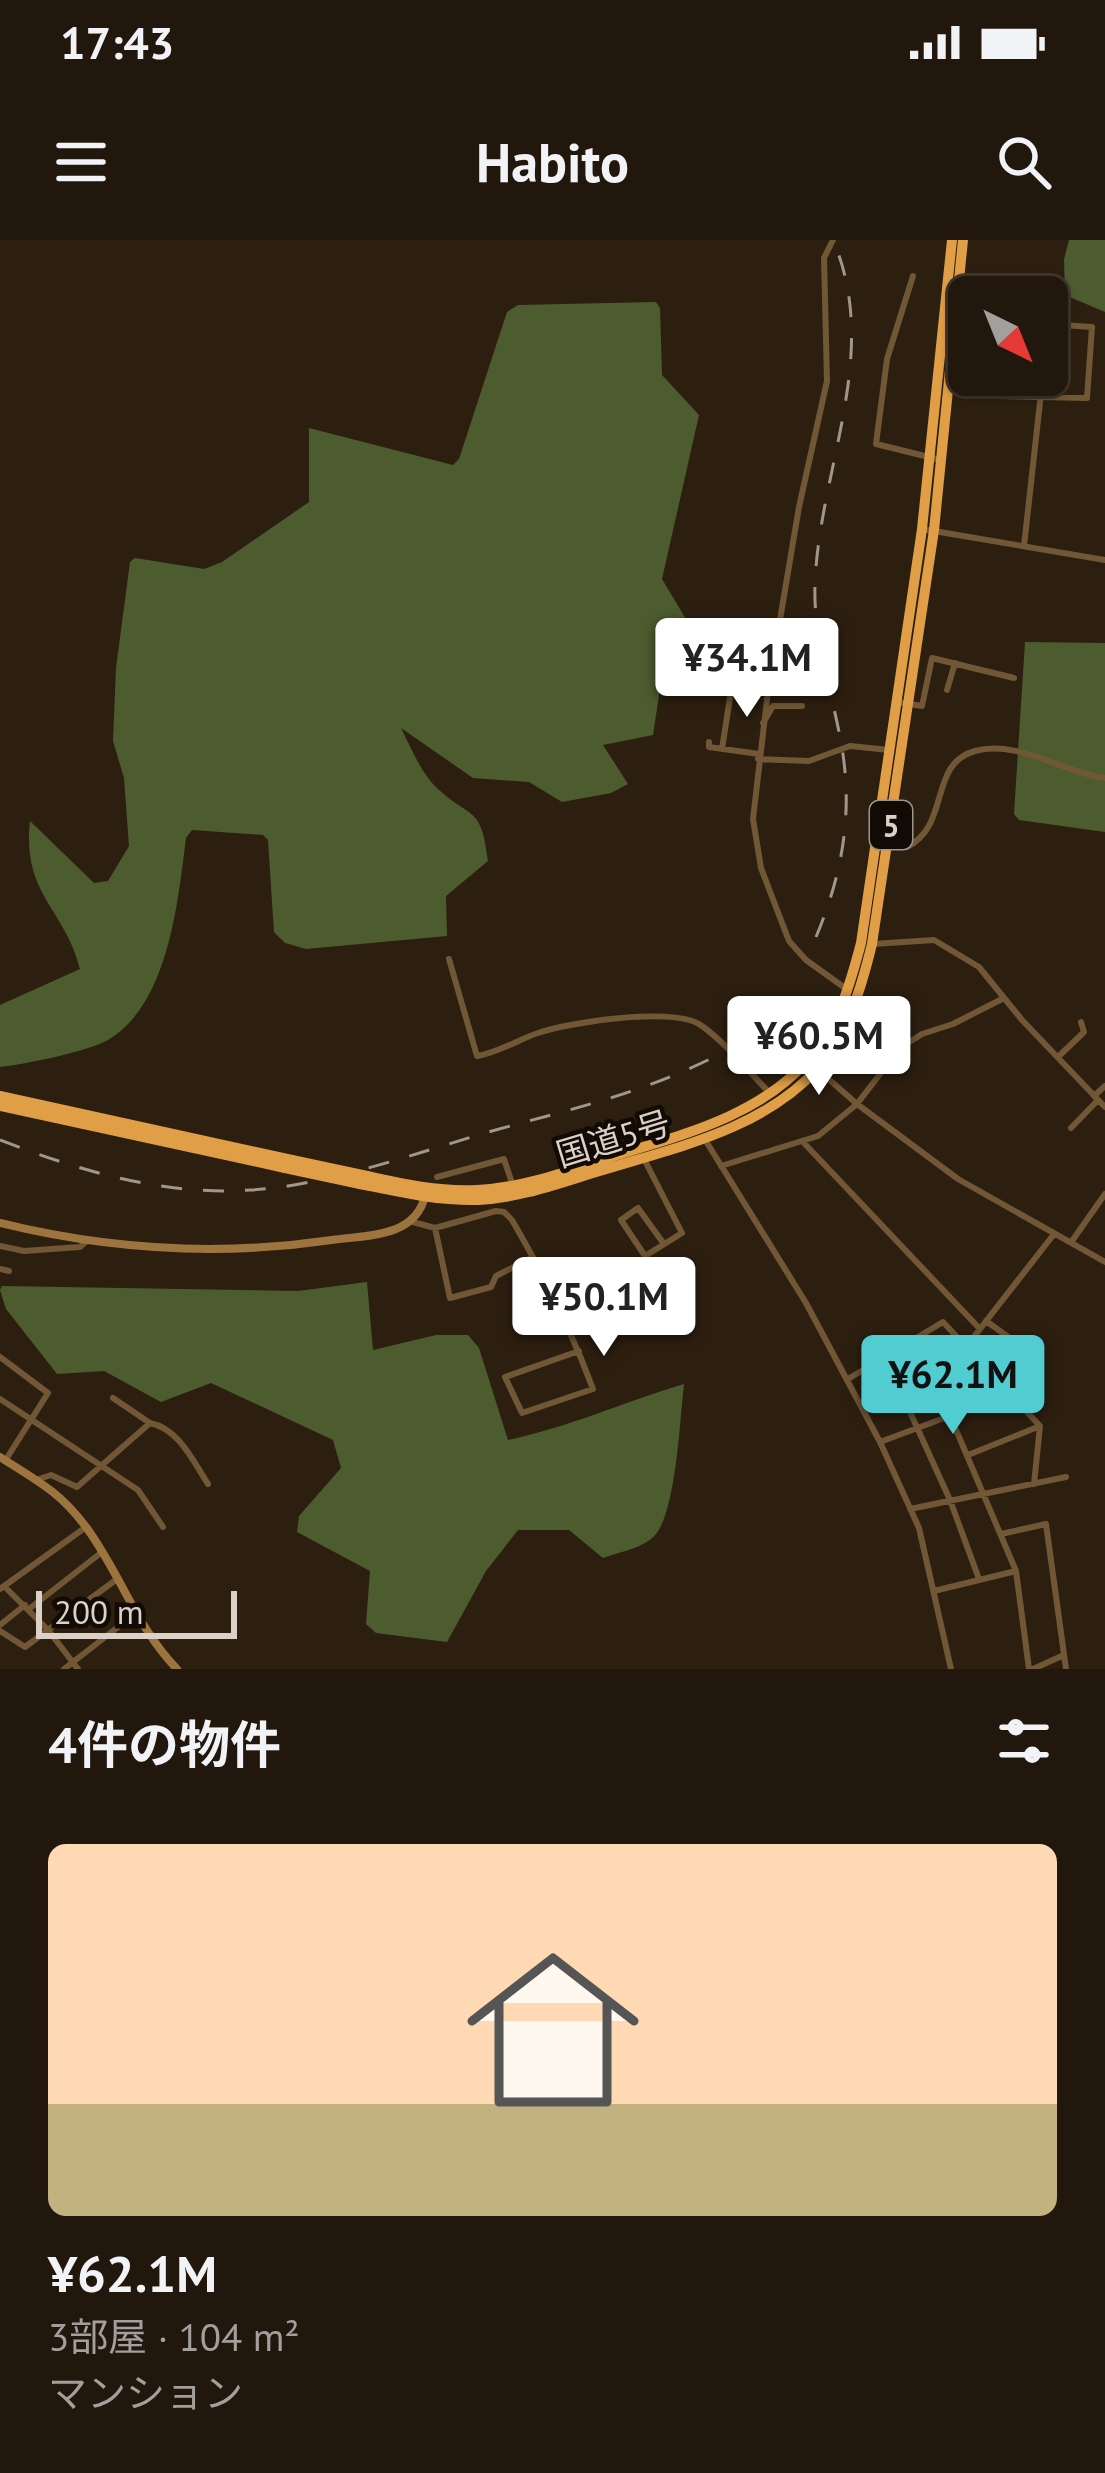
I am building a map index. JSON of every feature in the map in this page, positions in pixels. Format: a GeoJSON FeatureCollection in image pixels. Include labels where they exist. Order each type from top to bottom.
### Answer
{"type":"FeatureCollection","features":[{"type":"Feature","properties":{"kind":"highway","name":"国道5号"},"geometry":{"type":"LineString","coordinates":[[936,458],[952,240]]}},
{"type":"Feature","properties":{"kind":"highway","name":"国道5号"},"geometry":{"type":"LineString","coordinates":[[0,1106],[473,1200],[702,1133],[774,1098],[813,1065],[853,1008],[866,944],[928,530],[963,240]]}},
{"type":"Feature","properties":{"kind":"highway","name":"国道5号"},"geometry":{"type":"LineString","coordinates":[[813,1065],[866,944]]}},
{"type":"Feature","properties":{"kind":"highway","name":"国道5号"},"geometry":{"type":"LineString","coordinates":[[0,1096],[288,1164]]}},
{"type":"Feature","properties":{"kind":"street"},"geometry":{"type":"LineString","coordinates":[[833,240],[824,258],[825,400],[800,507],[768,691],[758,757],[754,838],[780,926],[806,960],[849,989]]}},
{"type":"Feature","properties":{"kind":"street"},"geometry":{"type":"LineString","coordinates":[[913,276],[887,359],[876,444],[936,458]]}},
{"type":"Feature","properties":{"kind":"street"},"geometry":{"type":"LineString","coordinates":[[998,396],[1087,398],[1092,328],[1068,326]]}},
{"type":"Feature","properties":{"kind":"street"},"geometry":{"type":"LineString","coordinates":[[1024,546],[1039,398]]}},
{"type":"Feature","properties":{"kind":"street"},"geometry":{"type":"LineString","coordinates":[[928,530],[1105,560]]}},
{"type":"Feature","properties":{"kind":"street"},"geometry":{"type":"LineString","coordinates":[[903,702],[922,706],[932,658],[1014,678]]}},
{"type":"Feature","properties":{"kind":"street"},"geometry":{"type":"LineString","coordinates":[[946,690],[955,663]]}},
{"type":"Feature","properties":{"kind":"street"},"geometry":{"type":"LineString","coordinates":[[692,677],[768,691]]}},
{"type":"Feature","properties":{"kind":"street"},"geometry":{"type":"LineString","coordinates":[[722,749],[731,685]]}},
{"type":"Feature","properties":{"kind":"street"},"geometry":{"type":"LineString","coordinates":[[763,723],[773,706],[802,706]]}},
{"type":"Feature","properties":{"kind":"street"},"geometry":{"type":"LineString","coordinates":[[709,742],[709,748],[758,757],[808,760],[850,746],[896,751]]}},
{"type":"Feature","properties":{"kind":"street"},"geometry":{"type":"LineString","coordinates":[[882,843],[907,847],[927,832],[944,780],[961,757],[972,751],[998,749],[1105,778]]}},
{"type":"Feature","properties":{"kind":"street"},"geometry":{"type":"LineString","coordinates":[[866,944],[944,943],[979,967],[1099,1101]]}},
{"type":"Feature","properties":{"kind":"street"},"geometry":{"type":"LineString","coordinates":[[449,959],[477,1056],[577,1023],[606,1018],[685,1018],[701,1024],[774,1098]]}},
{"type":"Feature","properties":{"kind":"street"},"geometry":{"type":"LineString","coordinates":[[721,1166],[802,1142],[832,1126],[857,1104],[900,1048],[1004,998]]}},
{"type":"Feature","properties":{"kind":"street"},"geometry":{"type":"LineString","coordinates":[[1058,1057],[1084,1032],[1081,1022]]}},
{"type":"Feature","properties":{"kind":"street"},"geometry":{"type":"LineString","coordinates":[[813,1065],[958,1179],[1104,1260]]}},
{"type":"Feature","properties":{"kind":"street"},"geometry":{"type":"LineString","coordinates":[[1071,1128],[1099,1101],[1105,1086]]}},
{"type":"Feature","properties":{"kind":"street"},"geometry":{"type":"LineString","coordinates":[[702,1133],[806,1303],[880,1442],[919,1528],[951,1669]]}},
{"type":"Feature","properties":{"kind":"street"},"geometry":{"type":"LineString","coordinates":[[802,1142],[980,1329]]}},
{"type":"Feature","properties":{"kind":"street"},"geometry":{"type":"LineString","coordinates":[[641,1153],[682,1233],[645,1256],[621,1220],[638,1208],[664,1244]]}},
{"type":"Feature","properties":{"kind":"street"},"geometry":{"type":"LineString","coordinates":[[437,1178],[504,1159],[513,1191]]}},
{"type":"Feature","properties":{"kind":"street"},"geometry":{"type":"LineString","coordinates":[[0,1223],[88,1240],[246,1250],[378,1235],[409,1221],[422,1208],[425,1193]]}},
{"type":"Feature","properties":{"kind":"street"},"geometry":{"type":"LineString","coordinates":[[1072,1241],[1105,1194]]}},
{"type":"Feature","properties":{"kind":"street"},"geometry":{"type":"LineString","coordinates":[[409,1221],[435,1228],[504,1212],[533,1257],[553,1291],[579,1351],[593,1389],[522,1413],[505,1377],[579,1351]]}},
{"type":"Feature","properties":{"kind":"street"},"geometry":{"type":"LineString","coordinates":[[435,1228],[450,1298],[490,1287],[496,1276],[533,1257]]}},
{"type":"Feature","properties":{"kind":"street"},"geometry":{"type":"LineString","coordinates":[[967,1347],[1054,1234]]}},
{"type":"Feature","properties":{"kind":"street"},"geometry":{"type":"LineString","coordinates":[[0,1246],[24,1251],[80,1247],[88,1240]]}},
{"type":"Feature","properties":{"kind":"street"},"geometry":{"type":"LineString","coordinates":[[986,1321],[1014,1341]]}},
{"type":"Feature","properties":{"kind":"street"},"geometry":{"type":"LineString","coordinates":[[848,1379],[944,1322],[1040,1426],[1034,1484]]}},
{"type":"Feature","properties":{"kind":"street"},"geometry":{"type":"LineString","coordinates":[[917,1338],[1016,1570],[1031,1669],[1064,1654]]}},
{"type":"Feature","properties":{"kind":"street"},"geometry":{"type":"LineString","coordinates":[[0,1357],[48,1393],[3,1459],[40,1479],[86,1527],[151,1640],[177,1669]]}},
{"type":"Feature","properties":{"kind":"street"},"geometry":{"type":"LineString","coordinates":[[885,1357],[950,1500],[979,1579]]}},
{"type":"Feature","properties":{"kind":"street"},"geometry":{"type":"LineString","coordinates":[[938,1388],[988,1369]]}},
{"type":"Feature","properties":{"kind":"street"},"geometry":{"type":"LineString","coordinates":[[880,1442],[1011,1394]]}},
{"type":"Feature","properties":{"kind":"street"},"geometry":{"type":"LineString","coordinates":[[113,1397],[150,1423],[166,1428],[208,1484]]}},
{"type":"Feature","properties":{"kind":"street"},"geometry":{"type":"LineString","coordinates":[[0,1399],[138,1490],[163,1527]]}},
{"type":"Feature","properties":{"kind":"street"},"geometry":{"type":"LineString","coordinates":[[0,1419],[9,1406]]}},
{"type":"Feature","properties":{"kind":"street"},"geometry":{"type":"LineString","coordinates":[[40,1479],[51,1474],[77,1487],[150,1423]]}},
{"type":"Feature","properties":{"kind":"street"},"geometry":{"type":"LineString","coordinates":[[968,1455],[1040,1426]]}},
{"type":"Feature","properties":{"kind":"street"},"geometry":{"type":"LineString","coordinates":[[910,1509],[1066,1477]]}},
{"type":"Feature","properties":{"kind":"street"},"geometry":{"type":"LineString","coordinates":[[1001,1534],[1046,1524],[1066,1669]]}},
{"type":"Feature","properties":{"kind":"street"},"geometry":{"type":"LineString","coordinates":[[78,1669],[27,1607],[2,1588],[86,1527]]}},
{"type":"Feature","properties":{"kind":"street"},"geometry":{"type":"LineString","coordinates":[[102,1552],[0,1628],[25,1647],[116,1579]]}},
{"type":"Feature","properties":{"kind":"street"},"geometry":{"type":"LineString","coordinates":[[934,1591],[1016,1570]]}},
{"type":"Feature","properties":{"kind":"street"},"geometry":{"type":"LineString","coordinates":[[64,1669],[136,1613]]}},
{"type":"Feature","properties":{"kind":"green space"},"geometry":{"type":"Polygon","coordinates":[[[1069,240],[1105,240],[1105,312],[1068,296],[1064,259],[1069,240]]]}},
{"type":"Feature","properties":{"kind":"green space"},"geometry":{"type":"Polygon","coordinates":[[[656,302],[662,375],[699,415],[662,579],[693,631],[668,636],[653,735],[603,745],[628,784],[611,793],[562,802],[529,782],[473,778],[401,728],[430,781],[478,821],[485,843],[488,861],[446,896],[447,936],[306,949],[285,943],[274,932],[268,840],[263,835],[192,830],[186,838],[167,949],[145,1002],[129,1024],[86,1049],[0,1067],[0,1005],[80,969],[32,867],[30,821],[94,883],[108,881],[129,846],[124,778],[113,741],[116,668],[130,562],[135,558],[204,569],[222,562],[309,502],[309,428],[453,465],[459,459],[507,312],[518,305],[656,302]]]}},
{"type":"Feature","properties":{"kind":"green space"},"geometry":{"type":"Polygon","coordinates":[[[1025,642],[1105,643],[1105,832],[1019,820],[1014,814],[1025,642]]]}},
{"type":"Feature","properties":{"kind":"green space"},"geometry":{"type":"Polygon","coordinates":[[[367,1282],[373,1350],[436,1335],[468,1335],[479,1348],[508,1440],[684,1384],[673,1485],[656,1534],[639,1546],[603,1558],[569,1530],[518,1530],[486,1571],[447,1642],[376,1633],[366,1624],[370,1571],[297,1532],[299,1516],[341,1468],[333,1440],[211,1383],[161,1402],[104,1371],[57,1374],[6,1309],[0,1290],[2,1286],[298,1291],[367,1282]]]}},
{"type":"Feature","properties":{"kind":"railway"},"geometry":{"type":"LineString","coordinates":[[816,937],[839,868],[846,797],[842,748],[815,605],[819,541],[850,369],[846,283],[833,240]]}},
{"type":"Feature","properties":{"kind":"railway"},"geometry":{"type":"LineString","coordinates":[[0,1140],[61,1162],[154,1185],[219,1191],[280,1187],[372,1167],[603,1100],[710,1059]]}}]}
